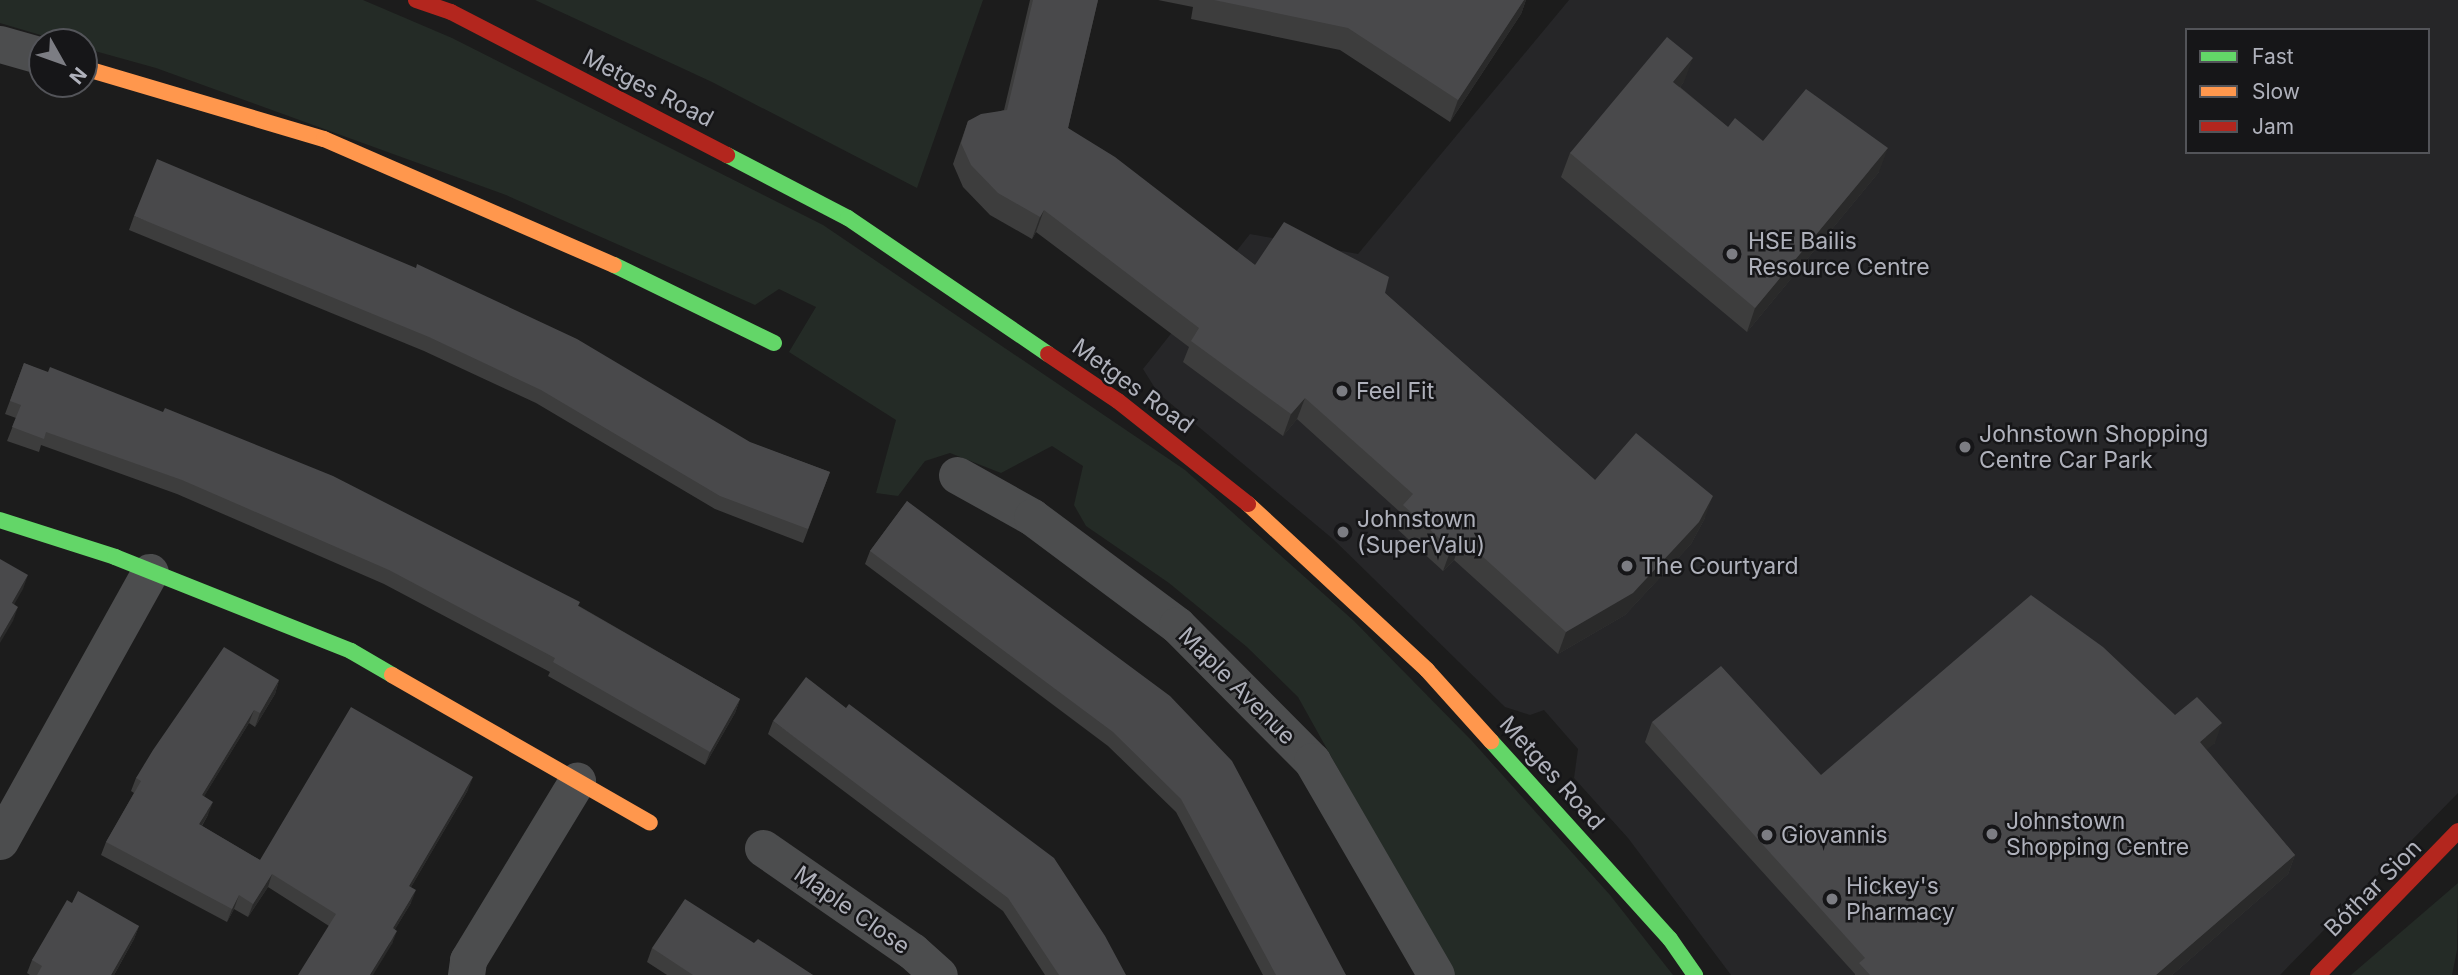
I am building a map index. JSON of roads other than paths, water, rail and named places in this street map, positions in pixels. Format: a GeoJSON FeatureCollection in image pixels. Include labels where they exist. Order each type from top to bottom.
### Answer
{"type":"FeatureCollection","features":[{"type":"Feature","properties":{"kind":"street","name":"Metges Road"},"geometry":{"type":"LineString","coordinates":[[416,0],[451,12],[848,218],[1128,409],[1230,487],[1427,670],[1670,939],[1695,975]]}},
{"type":"Feature","properties":{"kind":"street"},"geometry":{"type":"LineString","coordinates":[[0,44],[28,52]]}},
{"type":"Feature","properties":{"kind":"street"},"geometry":{"type":"LineString","coordinates":[[98,72],[324,139],[563,240],[774,343]]}},
{"type":"Feature","properties":{"kind":"street","name":"Maple Avenue"},"geometry":{"type":"LineString","coordinates":[[957,475],[1032,517],[1177,625],[1312,761],[1436,975]]}},
{"type":"Feature","properties":{"kind":"street"},"geometry":{"type":"LineString","coordinates":[[0,520],[150,572],[351,651],[650,823]]}},
{"type":"Feature","properties":{"kind":"street"},"geometry":{"type":"LineString","coordinates":[[0,841],[150,572]]}},
{"type":"Feature","properties":{"kind":"street"},"geometry":{"type":"LineString","coordinates":[[466,975],[468,960],[577,781]]}},
{"type":"Feature","properties":{"kind":"street","name":"Bóthar Sion"},"geometry":{"type":"LineString","coordinates":[[2318,975],[2458,831]]}},
{"type":"Feature","properties":{"kind":"street","name":"Maple Close"},"geometry":{"type":"LineString","coordinates":[[763,848],[912,951],[939,975]]}},
{"type":"Feature","properties":{"kind":"place","name":"HSE Bailis Resource Centre"},"geometry":{"type":"Point","coordinates":[1732,254]}},
{"type":"Feature","properties":{"kind":"place","name":"Feel Fit"},"geometry":{"type":"Point","coordinates":[1342,391]}},
{"type":"Feature","properties":{"kind":"place","name":"Johnstown Shopping Centre Car Park"},"geometry":{"type":"Point","coordinates":[1965,447]}},
{"type":"Feature","properties":{"kind":"place","name":"Johnstown (SuperValu)"},"geometry":{"type":"Point","coordinates":[1343,532]}},
{"type":"Feature","properties":{"kind":"place","name":"The Courtyard"},"geometry":{"type":"Point","coordinates":[1627,566]}},
{"type":"Feature","properties":{"kind":"place","name":"Johnstown Shopping Centre"},"geometry":{"type":"Point","coordinates":[1992,834]}},
{"type":"Feature","properties":{"kind":"place","name":"Giovannis"},"geometry":{"type":"Point","coordinates":[1767,835]}},
{"type":"Feature","properties":{"kind":"place","name":"Hickey's Pharmacy"},"geometry":{"type":"Point","coordinates":[1832,899]}}]}
